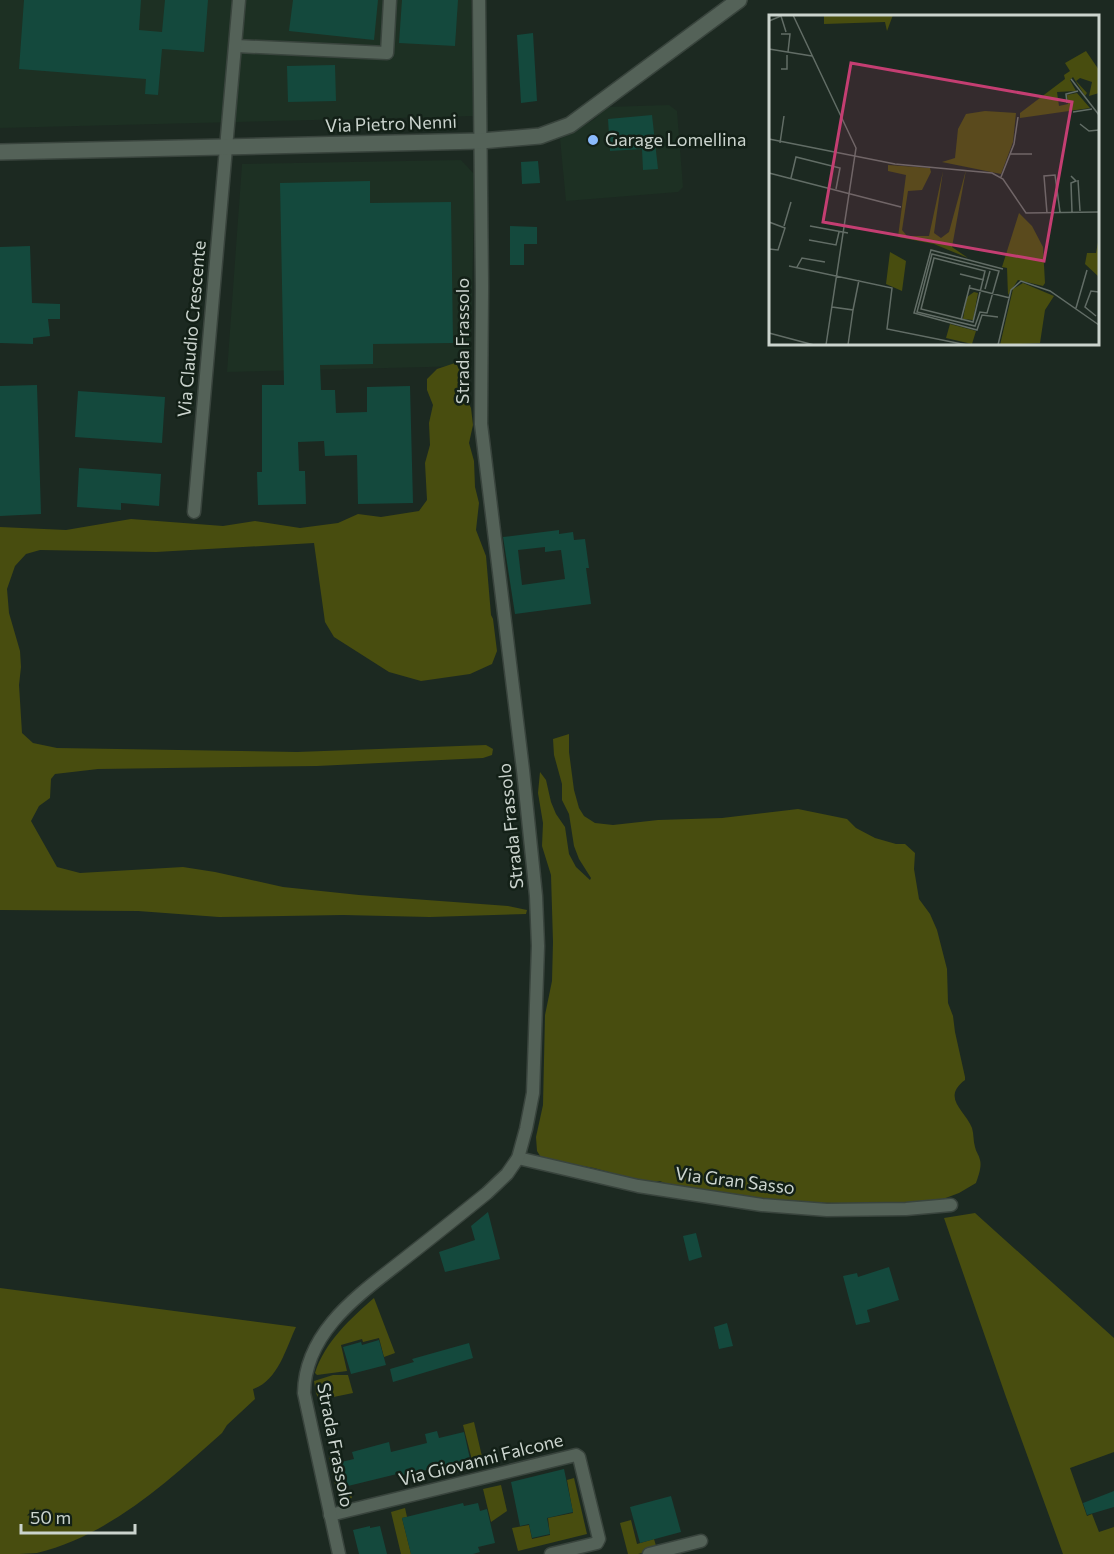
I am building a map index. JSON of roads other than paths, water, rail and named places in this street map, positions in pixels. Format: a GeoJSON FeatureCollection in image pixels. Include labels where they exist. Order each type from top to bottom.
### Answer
{"type":"FeatureCollection","features":[{"type":"Feature","properties":{"kind":"street","name":"Via Claudio Crescente"},"geometry":{"type":"LineString","coordinates":[[194,512],[239,0]]}},
{"type":"Feature","properties":{"kind":"street"},"geometry":{"type":"LineString","coordinates":[[236,46],[387,53],[390,0]]}},
{"type":"Feature","properties":{"kind":"street","name":"Strada Frassolo"},"geometry":{"type":"LineString","coordinates":[[339,1554],[304,1393],[304,1376],[309,1359],[330,1324],[354,1299],[487,1193],[507,1174],[518,1158],[533,1093],[538,936],[536,896],[481,424],[479,0]]}},
{"type":"Feature","properties":{"kind":"street","name":"Via Pietro Nenni"},"geometry":{"type":"LineString","coordinates":[[0,152],[481,141],[540,136],[570,125],[739,0]]}},
{"type":"Feature","properties":{"kind":"street","name":"Via Gran Sasso"},"geometry":{"type":"LineString","coordinates":[[518,1158],[638,1186],[762,1205],[828,1210],[906,1209],[951,1205]]}},
{"type":"Feature","properties":{"kind":"street","name":"Via Giovanni Falcone"},"geometry":{"type":"LineString","coordinates":[[330,1515],[576,1455],[579,1457],[599,1539],[596,1549],[551,1554]]}},
{"type":"Feature","properties":{"kind":"street"},"geometry":{"type":"LineString","coordinates":[[649,1554],[701,1541]]}},
{"type":"Feature","properties":{"kind":"place","name":"Garage Lomellina"},"geometry":{"type":"Point","coordinates":[593,140]}}]}
